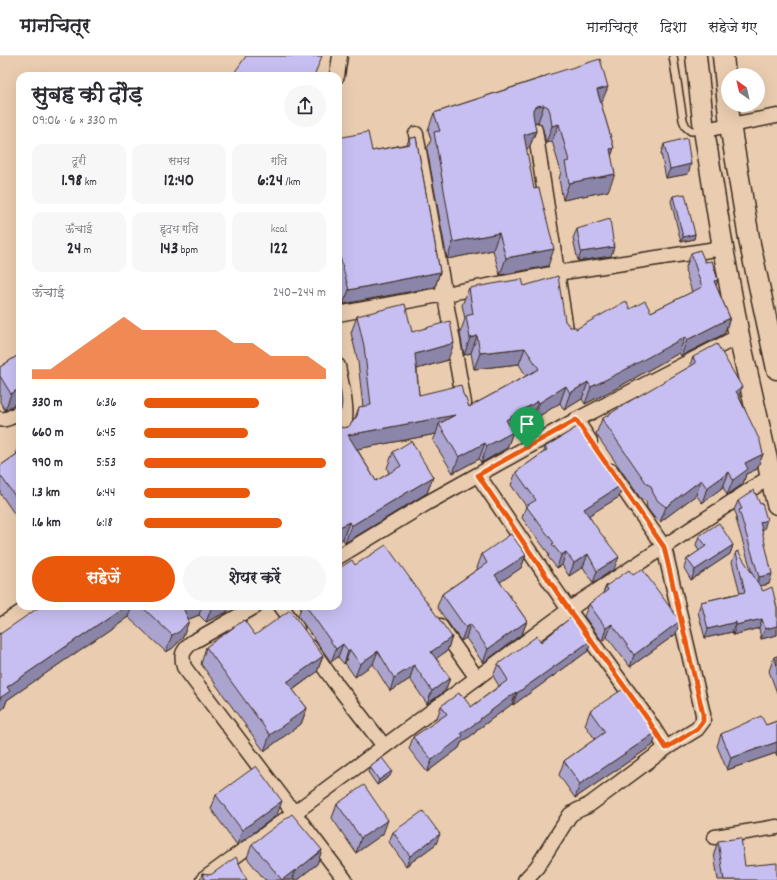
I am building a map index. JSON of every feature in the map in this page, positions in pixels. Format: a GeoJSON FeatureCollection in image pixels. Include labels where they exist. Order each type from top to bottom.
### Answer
{"type":"FeatureCollection","features":[{"type":"Feature","properties":{"kind":"main road"},"geometry":{"type":"LineString","coordinates":[[696,56],[704,130],[723,248],[739,336],[777,504]]}},
{"type":"Feature","properties":{"kind":"main road"},"geometry":{"type":"LineString","coordinates":[[723,56],[730,125],[750,244],[777,369]]}},
{"type":"Feature","properties":{"kind":"street"},"geometry":{"type":"LineString","coordinates":[[338,72],[340,56]]}},
{"type":"Feature","properties":{"kind":"street"},"geometry":{"type":"LineString","coordinates":[[704,130],[777,116]]}},
{"type":"Feature","properties":{"kind":"street"},"geometry":{"type":"LineString","coordinates":[[535,130],[568,336]]}},
{"type":"Feature","properties":{"kind":"street"},"geometry":{"type":"LineString","coordinates":[[416,134],[465,409]]}},
{"type":"Feature","properties":{"kind":"street"},"geometry":{"type":"LineString","coordinates":[[342,313],[557,273],[723,248]]}},
{"type":"Feature","properties":{"kind":"street"},"geometry":{"type":"LineString","coordinates":[[342,555],[427,503],[576,420],[739,336]]}},
{"type":"Feature","properties":{"kind":"street"},"geometry":{"type":"LineString","coordinates":[[342,392],[346,417],[342,432]]}},
{"type":"Feature","properties":{"kind":"street"},"geometry":{"type":"LineString","coordinates":[[0,419],[3,420],[16,414]]}},
{"type":"Feature","properties":{"kind":"street"},"geometry":{"type":"LineString","coordinates":[[525,880],[536,867],[570,815],[577,809],[582,809],[589,805],[666,748],[697,729],[703,721],[703,714],[664,547],[576,420]]}},
{"type":"Feature","properties":{"kind":"street"},"geometry":{"type":"LineString","coordinates":[[478,475],[569,610],[647,718],[666,748]]}},
{"type":"Feature","properties":{"kind":"street"},"geometry":{"type":"LineString","coordinates":[[203,880],[569,610],[771,476]]}},
{"type":"Feature","properties":{"kind":"street"},"geometry":{"type":"LineString","coordinates":[[375,534],[384,548]]}},
{"type":"Feature","properties":{"kind":"street"},"geometry":{"type":"LineString","coordinates":[[0,626],[24,610]]}},
{"type":"Feature","properties":{"kind":"street"},"geometry":{"type":"LineString","coordinates":[[249,610],[191,643],[183,651],[182,658],[184,667],[345,880]]}},
{"type":"Feature","properties":{"kind":"street"},"geometry":{"type":"LineString","coordinates":[[284,610],[333,680],[384,746]]}},
{"type":"Feature","properties":{"kind":"street"},"geometry":{"type":"LineString","coordinates":[[430,613],[477,678]]}},
{"type":"Feature","properties":{"kind":"street"},"geometry":{"type":"LineString","coordinates":[[715,837],[777,827]]}},
{"type":"Feature","properties":{"kind":"lane"},"geometry":{"type":"LineString","coordinates":[[673,56],[683,120],[686,127],[691,131],[704,130]]}},
{"type":"Feature","properties":{"kind":"building"},"geometry":{"type":"Polygon","coordinates":[[[246,56],[322,56],[316,72],[235,72],[246,56]]]}},
{"type":"Feature","properties":{"kind":"building"},"geometry":{"type":"Polygon","coordinates":[[[600,59],[608,87],[597,90],[614,148],[610,149],[615,174],[569,183],[565,162],[569,161],[559,124],[552,126],[548,107],[544,105],[536,106],[533,109],[533,114],[536,131],[524,135],[534,189],[539,188],[554,249],[506,258],[499,233],[453,242],[434,132],[440,131],[434,113],[600,59]]]}},
{"type":"Feature","properties":{"kind":"building"},"geometry":{"type":"Polygon","coordinates":[[[368,132],[372,151],[410,144],[409,139],[416,137],[440,272],[349,290],[342,265],[342,137],[368,132]]]}},
{"type":"Feature","properties":{"kind":"building"},"geometry":{"type":"Polygon","coordinates":[[[687,138],[691,164],[670,169],[664,144],[687,138]]]}},
{"type":"Feature","properties":{"kind":"building"},"geometry":{"type":"Polygon","coordinates":[[[685,194],[695,234],[683,237],[673,196],[685,194]]]}},
{"type":"Feature","properties":{"kind":"building"},"geometry":{"type":"Polygon","coordinates":[[[610,219],[614,247],[581,252],[577,229],[610,219]]]}},
{"type":"Feature","properties":{"kind":"building"},"geometry":{"type":"Polygon","coordinates":[[[700,250],[705,262],[712,261],[718,280],[714,281],[730,318],[687,340],[685,337],[591,387],[588,382],[570,393],[566,386],[539,403],[538,401],[506,420],[513,432],[487,446],[485,443],[459,457],[439,424],[455,415],[348,435],[376,481],[401,466],[393,452],[411,441],[433,477],[351,526],[349,522],[342,526],[342,428],[348,427],[351,424],[357,416],[359,407],[371,405],[364,346],[357,316],[405,304],[412,332],[450,321],[454,343],[415,354],[419,395],[461,385],[469,407],[539,369],[525,348],[480,353],[477,336],[470,338],[466,316],[473,314],[469,288],[522,279],[524,286],[558,276],[565,321],[570,327],[576,327],[576,329],[626,301],[630,309],[645,301],[651,312],[702,287],[691,253],[700,250]]]}},
{"type":"Feature","properties":{"kind":"building"},"geometry":{"type":"Polygon","coordinates":[[[717,344],[742,387],[736,391],[760,441],[763,454],[745,463],[748,469],[733,480],[729,472],[707,488],[701,480],[666,507],[658,501],[651,486],[647,484],[602,419],[696,363],[693,357],[717,344]]]}},
{"type":"Feature","properties":{"kind":"building"},"geometry":{"type":"Polygon","coordinates":[[[16,357],[16,391],[11,394],[0,376],[0,367],[16,357]]]}},
{"type":"Feature","properties":{"kind":"building"},"geometry":{"type":"Polygon","coordinates":[[[582,424],[623,484],[584,509],[619,557],[597,571],[588,554],[574,563],[566,552],[561,555],[552,544],[554,543],[526,506],[536,500],[516,472],[547,450],[545,447],[582,424]]]}},
{"type":"Feature","properties":{"kind":"building"},"geometry":{"type":"Polygon","coordinates":[[[16,455],[16,497],[0,475],[0,466],[16,455]]]}},
{"type":"Feature","properties":{"kind":"building"},"geometry":{"type":"Polygon","coordinates":[[[754,490],[760,504],[762,503],[767,520],[760,522],[772,574],[759,577],[739,510],[742,509],[738,501],[754,490]]]}},
{"type":"Feature","properties":{"kind":"building"},"geometry":{"type":"Polygon","coordinates":[[[719,523],[733,545],[695,570],[687,559],[706,546],[699,536],[719,523]]]}},
{"type":"Feature","properties":{"kind":"building"},"geometry":{"type":"Polygon","coordinates":[[[511,534],[526,555],[495,575],[527,621],[488,649],[470,624],[466,628],[442,594],[487,563],[482,554],[511,534]]]}},
{"type":"Feature","properties":{"kind":"building"},"geometry":{"type":"Polygon","coordinates":[[[386,545],[452,637],[431,652],[450,678],[432,691],[414,665],[394,678],[378,651],[360,664],[350,650],[348,651],[343,644],[336,649],[309,610],[342,610],[342,566],[352,560],[355,565],[386,545]]]}},
{"type":"Feature","properties":{"kind":"building"},"geometry":{"type":"Polygon","coordinates":[[[738,551],[763,591],[772,587],[777,608],[777,626],[765,629],[762,619],[736,625],[736,622],[708,629],[701,602],[745,592],[736,552],[738,551]]]}},
{"type":"Feature","properties":{"kind":"building"},"geometry":{"type":"Polygon","coordinates":[[[642,569],[680,621],[634,655],[612,624],[606,628],[589,604],[608,590],[606,586],[629,570],[633,575],[642,569]]]}},
{"type":"Feature","properties":{"kind":"building"},"geometry":{"type":"Polygon","coordinates":[[[35,610],[119,610],[7,687],[10,691],[0,698],[0,634],[35,610]]]}},
{"type":"Feature","properties":{"kind":"building"},"geometry":{"type":"Polygon","coordinates":[[[145,610],[184,610],[189,621],[179,632],[172,635],[145,610]]]}},
{"type":"Feature","properties":{"kind":"building"},"geometry":{"type":"Polygon","coordinates":[[[290,610],[323,656],[287,682],[307,708],[270,735],[206,647],[244,620],[255,635],[290,610]]]}},
{"type":"Feature","properties":{"kind":"building"},"geometry":{"type":"Polygon","coordinates":[[[575,614],[593,639],[517,693],[516,692],[480,719],[481,720],[461,733],[463,736],[432,760],[413,737],[447,714],[441,706],[459,693],[471,707],[508,680],[498,664],[537,636],[541,642],[575,614]]]}},
{"type":"Feature","properties":{"kind":"building"},"geometry":{"type":"Polygon","coordinates":[[[777,656],[777,665],[774,657],[777,656]]]}},
{"type":"Feature","properties":{"kind":"building"},"geometry":{"type":"Polygon","coordinates":[[[623,689],[637,709],[641,706],[658,731],[580,784],[564,761],[605,732],[590,711],[623,689]]]}},
{"type":"Feature","properties":{"kind":"building"},"geometry":{"type":"Polygon","coordinates":[[[761,716],[766,725],[777,721],[777,742],[731,758],[721,734],[761,716]]]}},
{"type":"Feature","properties":{"kind":"building"},"geometry":{"type":"Polygon","coordinates":[[[382,758],[392,771],[379,780],[370,767],[382,758]]]}},
{"type":"Feature","properties":{"kind":"building"},"geometry":{"type":"Polygon","coordinates":[[[256,766],[282,801],[242,830],[216,795],[256,766]]]}},
{"type":"Feature","properties":{"kind":"building"},"geometry":{"type":"Polygon","coordinates":[[[364,785],[388,820],[361,838],[337,804],[364,785]]]}},
{"type":"Feature","properties":{"kind":"building"},"geometry":{"type":"Polygon","coordinates":[[[423,811],[440,834],[410,856],[393,832],[423,811]]]}},
{"type":"Feature","properties":{"kind":"building"},"geometry":{"type":"Polygon","coordinates":[[[292,814],[322,850],[282,880],[252,844],[292,814]]]}},
{"type":"Feature","properties":{"kind":"building"},"geometry":{"type":"Polygon","coordinates":[[[741,838],[745,866],[777,863],[777,880],[724,880],[718,841],[741,838]]]}},
{"type":"Feature","properties":{"kind":"building"},"geometry":{"type":"Polygon","coordinates":[[[236,857],[247,880],[205,880],[202,874],[212,874],[236,857]]]}},
{"type":"Feature","properties":{"kind":"route"},"geometry":{"type":"LineString","coordinates":[[576,420],[664,547],[703,714],[703,721],[697,729],[666,748],[647,718],[569,610],[478,475],[527,448],[576,420]]}}]}
